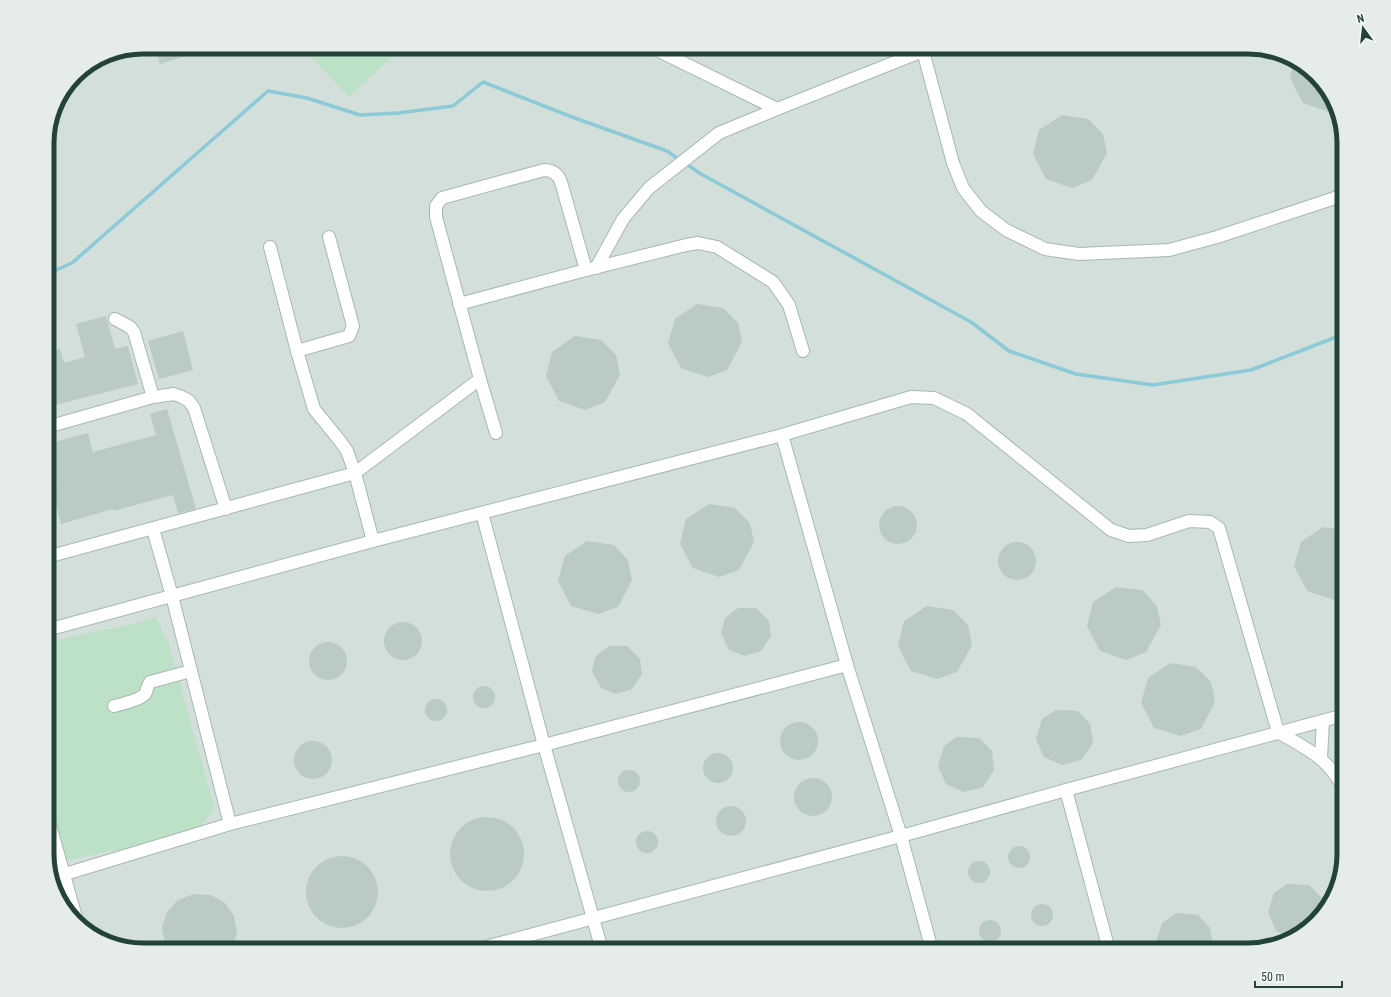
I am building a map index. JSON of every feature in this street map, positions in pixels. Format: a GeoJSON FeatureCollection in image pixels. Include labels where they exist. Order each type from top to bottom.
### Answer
{"type":"FeatureCollection","features":[{"type":"Feature","properties":{"kind":"lane"},"geometry":{"type":"LineString","coordinates":[[665,54],[777,109]]}},
{"type":"Feature","properties":{"kind":"lane"},"geometry":{"type":"LineString","coordinates":[[591,269],[622,219],[648,188],[719,133],[911,54]]}},
{"type":"Feature","properties":{"kind":"lane"},"geometry":{"type":"LineString","coordinates":[[924,54],[953,163],[963,188],[981,211],[1006,230],[1045,249],[1079,254],[1169,250],[1217,237],[1337,197]]}},
{"type":"Feature","properties":{"kind":"lane"},"geometry":{"type":"LineString","coordinates":[[496,433],[459,304],[435,212],[438,202],[447,196],[544,170],[552,171],[561,182],[591,269]]}},
{"type":"Feature","properties":{"kind":"lane"},"geometry":{"type":"LineString","coordinates":[[297,351],[349,336],[353,326],[329,237]]}},
{"type":"Feature","properties":{"kind":"lane"},"geometry":{"type":"LineString","coordinates":[[459,304],[591,269],[698,243],[717,248],[773,282],[789,305],[803,351]]}},
{"type":"Feature","properties":{"kind":"lane"},"geometry":{"type":"LineString","coordinates":[[270,247],[297,351],[314,409],[347,451],[355,473],[373,541]]}},
{"type":"Feature","properties":{"kind":"lane"},"geometry":{"type":"LineString","coordinates":[[115,318],[130,327],[134,332],[153,397]]}},
{"type":"Feature","properties":{"kind":"lane"},"geometry":{"type":"LineString","coordinates":[[54,556],[355,473],[480,379]]}},
{"type":"Feature","properties":{"kind":"lane"},"geometry":{"type":"LineString","coordinates":[[54,425],[153,397],[174,394],[182,397],[194,408],[226,509]]}},
{"type":"Feature","properties":{"kind":"lane"},"geometry":{"type":"LineString","coordinates":[[54,628],[373,541],[782,435],[911,397],[934,398],[967,414],[1111,530],[1129,536],[1147,535],[1189,522],[1210,522],[1219,528],[1278,732],[1321,758],[1337,776]]}},
{"type":"Feature","properties":{"kind":"lane"},"geometry":{"type":"LineString","coordinates":[[782,435],[847,665],[901,836],[930,943]]}},
{"type":"Feature","properties":{"kind":"lane"},"geometry":{"type":"LineString","coordinates":[[482,513],[544,745],[600,943]]}},
{"type":"Feature","properties":{"kind":"lane"},"geometry":{"type":"LineString","coordinates":[[153,529],[172,596],[230,824]]}},
{"type":"Feature","properties":{"kind":"lane"},"geometry":{"type":"LineString","coordinates":[[58,876],[230,824],[544,745],[847,665]]}},
{"type":"Feature","properties":{"kind":"lane"},"geometry":{"type":"LineString","coordinates":[[114,706],[140,698],[146,694],[150,682],[191,670]]}},
{"type":"Feature","properties":{"kind":"lane"},"geometry":{"type":"LineString","coordinates":[[500,943],[901,836],[1337,717]]}},
{"type":"Feature","properties":{"kind":"lane"},"geometry":{"type":"LineString","coordinates":[[1321,758],[1323,721]]}},
{"type":"Feature","properties":{"kind":"lane"},"geometry":{"type":"LineString","coordinates":[[1066,790],[1107,943]]}},
{"type":"Feature","properties":{"kind":"lane"},"geometry":{"type":"LineString","coordinates":[[54,854],[58,876],[71,906]]}},
{"type":"Feature","properties":{"kind":"shaded area"},"geometry":{"type":"Polygon","coordinates":[[[1248,54],[1277,59],[1302,72],[1315,84],[1328,104],[1334,120],[1337,143],[1337,854],[1332,883],[1319,908],[1302,925],[1287,934],[1271,940],[1248,943],[143,943],[114,938],[89,925],[76,913],[66,899],[57,877],[54,860],[54,137],[57,120],[61,109],[66,98],[76,84],[98,66],[120,57],[131,55],[1248,54]]]}},
{"type":"Feature","properties":{"kind":"green space"},"geometry":{"type":"Polygon","coordinates":[[[309,54],[395,54],[349,97],[309,54]]]}},
{"type":"Feature","properties":{"kind":"green space"},"geometry":{"type":"Polygon","coordinates":[[[155,617],[169,644],[214,808],[194,835],[67,860],[56,836],[54,827],[54,641],[133,624],[155,617]]]}},
{"type":"Feature","properties":{"kind":"building"},"geometry":{"type":"Polygon","coordinates":[[[157,54],[193,54],[160,64],[157,54]]]}},
{"type":"Feature","properties":{"kind":"building"},"geometry":{"type":"Polygon","coordinates":[[[1293,66],[1315,84],[1331,111],[1329,112],[1303,103],[1290,78],[1293,66]]]}},
{"type":"Feature","properties":{"kind":"building"},"geometry":{"type":"Polygon","coordinates":[[[1062,115],[1088,119],[1103,134],[1107,153],[1092,180],[1072,188],[1046,179],[1033,154],[1039,130],[1062,115]]]}},
{"type":"Feature","properties":{"kind":"building"},"geometry":{"type":"Polygon","coordinates":[[[697,304],[723,308],[738,323],[742,342],[727,370],[708,377],[681,368],[668,343],[675,319],[697,304]]]}},
{"type":"Feature","properties":{"kind":"building"},"geometry":{"type":"Polygon","coordinates":[[[106,316],[115,349],[128,346],[138,384],[54,405],[54,351],[60,349],[64,363],[85,357],[76,324],[106,316]]]}},
{"type":"Feature","properties":{"kind":"building"},"geometry":{"type":"Polygon","coordinates":[[[183,331],[193,370],[159,379],[148,341],[183,331]]]}},
{"type":"Feature","properties":{"kind":"building"},"geometry":{"type":"Polygon","coordinates":[[[575,336],[601,340],[616,355],[620,375],[605,402],[585,410],[559,401],[546,376],[552,352],[575,336]]]}},
{"type":"Feature","properties":{"kind":"building"},"geometry":{"type":"Polygon","coordinates":[[[167,409],[196,509],[178,513],[173,495],[113,511],[113,509],[61,524],[54,497],[54,484],[57,484],[54,472],[54,442],[88,433],[93,452],[156,435],[150,414],[167,409]]]}},
{"type":"Feature","properties":{"kind":"building"},"geometry":{"type":"Polygon","coordinates":[[[709,504],[735,508],[750,523],[754,542],[739,570],[719,577],[693,568],[680,544],[686,519],[709,504]]]}},
{"type":"Feature","properties":{"kind":"building"},"geometry":{"type":"Polygon","coordinates":[[[894,506],[902,506],[912,511],[916,518],[916,532],[912,539],[902,544],[894,544],[884,539],[882,536],[879,529],[879,521],[884,511],[887,509],[894,506]]]}},
{"type":"Feature","properties":{"kind":"building"},"geometry":{"type":"Polygon","coordinates":[[[1323,527],[1337,529],[1337,599],[1334,600],[1307,591],[1294,566],[1301,542],[1323,527]]]}},
{"type":"Feature","properties":{"kind":"building"},"geometry":{"type":"Polygon","coordinates":[[[587,541],[614,545],[628,560],[632,580],[618,607],[598,614],[571,606],[558,581],[565,556],[587,541]]]}},
{"type":"Feature","properties":{"kind":"building"},"geometry":{"type":"Polygon","coordinates":[[[1013,542],[1021,542],[1031,547],[1035,554],[1035,568],[1031,575],[1021,580],[1013,580],[1003,575],[1001,572],[998,565],[998,557],[1003,547],[1006,545],[1013,542]]]}},
{"type":"Feature","properties":{"kind":"building"},"geometry":{"type":"Polygon","coordinates":[[[1116,587],[1142,590],[1157,606],[1161,625],[1146,652],[1126,660],[1100,651],[1087,626],[1093,602],[1116,587]]]}},
{"type":"Feature","properties":{"kind":"building"},"geometry":{"type":"Polygon","coordinates":[[[927,606],[953,610],[968,625],[972,645],[957,672],[937,679],[911,671],[898,646],[904,621],[927,606]]]}},
{"type":"Feature","properties":{"kind":"building"},"geometry":{"type":"Polygon","coordinates":[[[738,608],[756,608],[769,621],[771,636],[761,651],[745,656],[729,650],[721,633],[725,618],[738,608]]]}},
{"type":"Feature","properties":{"kind":"building"},"geometry":{"type":"Polygon","coordinates":[[[399,622],[407,622],[417,627],[421,634],[421,648],[417,655],[407,660],[399,660],[389,655],[387,652],[384,645],[384,637],[389,627],[392,625],[399,622]]]}},
{"type":"Feature","properties":{"kind":"building"},"geometry":{"type":"Polygon","coordinates":[[[324,642],[332,642],[342,647],[346,654],[346,668],[342,675],[332,680],[324,680],[314,675],[312,672],[309,665],[309,657],[314,647],[317,645],[324,642]]]}},
{"type":"Feature","properties":{"kind":"building"},"geometry":{"type":"Polygon","coordinates":[[[609,646],[627,646],[640,659],[642,674],[632,689],[616,694],[601,688],[592,671],[596,656],[609,646]]]}},
{"type":"Feature","properties":{"kind":"building"},"geometry":{"type":"Polygon","coordinates":[[[1170,663],[1196,667],[1211,682],[1215,702],[1201,729],[1181,736],[1154,728],[1141,703],[1148,678],[1170,663]]]}},
{"type":"Feature","properties":{"kind":"building"},"geometry":{"type":"Polygon","coordinates":[[[484,686],[492,689],[495,697],[492,705],[484,708],[476,705],[473,697],[476,689],[484,686]]]}},
{"type":"Feature","properties":{"kind":"building"},"geometry":{"type":"Polygon","coordinates":[[[436,699],[444,702],[447,710],[444,718],[436,721],[428,718],[425,710],[428,702],[436,699]]]}},
{"type":"Feature","properties":{"kind":"building"},"geometry":{"type":"Polygon","coordinates":[[[1056,710],[1078,711],[1090,724],[1093,743],[1081,760],[1062,765],[1044,757],[1036,739],[1042,719],[1056,710]]]}},
{"type":"Feature","properties":{"kind":"building"},"geometry":{"type":"Polygon","coordinates":[[[795,722],[803,722],[813,727],[817,734],[817,748],[813,755],[803,760],[795,760],[785,755],[783,752],[780,745],[780,737],[785,727],[788,725],[795,722]]]}},
{"type":"Feature","properties":{"kind":"building"},"geometry":{"type":"Polygon","coordinates":[[[957,737],[979,738],[992,751],[994,770],[983,787],[964,792],[946,784],[938,766],[944,746],[957,737]]]}},
{"type":"Feature","properties":{"kind":"building"},"geometry":{"type":"Polygon","coordinates":[[[309,741],[317,741],[327,746],[331,753],[331,767],[327,774],[317,779],[309,779],[299,774],[297,771],[294,764],[294,756],[299,746],[302,744],[309,741]]]}},
{"type":"Feature","properties":{"kind":"building"},"geometry":{"type":"Polygon","coordinates":[[[718,753],[729,757],[733,768],[729,779],[718,783],[707,779],[703,768],[707,757],[718,753]]]}},
{"type":"Feature","properties":{"kind":"building"},"geometry":{"type":"Polygon","coordinates":[[[629,770],[637,773],[640,781],[637,789],[629,792],[621,789],[618,781],[621,773],[629,770]]]}},
{"type":"Feature","properties":{"kind":"building"},"geometry":{"type":"Polygon","coordinates":[[[809,778],[817,778],[827,783],[831,790],[831,804],[827,811],[817,816],[809,816],[799,811],[797,808],[794,801],[794,793],[799,783],[802,781],[809,778]]]}},
{"type":"Feature","properties":{"kind":"building"},"geometry":{"type":"Polygon","coordinates":[[[731,806],[742,810],[746,821],[742,832],[731,836],[720,832],[716,821],[720,810],[731,806]]]}},
{"type":"Feature","properties":{"kind":"building"},"geometry":{"type":"Polygon","coordinates":[[[487,817],[508,823],[518,833],[524,854],[518,875],[508,885],[487,891],[466,885],[456,875],[450,854],[456,833],[466,823],[487,817]]]}},
{"type":"Feature","properties":{"kind":"building"},"geometry":{"type":"Polygon","coordinates":[[[647,831],[655,834],[658,842],[655,850],[647,853],[639,850],[636,842],[639,834],[647,831]]]}},
{"type":"Feature","properties":{"kind":"building"},"geometry":{"type":"Polygon","coordinates":[[[1019,846],[1027,849],[1030,857],[1027,865],[1019,868],[1011,865],[1008,857],[1011,849],[1019,846]]]}},
{"type":"Feature","properties":{"kind":"building"},"geometry":{"type":"Polygon","coordinates":[[[342,856],[356,859],[368,866],[375,878],[378,892],[375,906],[368,918],[356,925],[342,928],[328,925],[316,918],[309,906],[306,892],[309,878],[316,866],[328,859],[342,856]]]}},
{"type":"Feature","properties":{"kind":"building"},"geometry":{"type":"Polygon","coordinates":[[[979,861],[987,864],[990,872],[987,880],[979,883],[971,880],[968,872],[971,864],[979,861]]]}},
{"type":"Feature","properties":{"kind":"building"},"geometry":{"type":"Polygon","coordinates":[[[1287,884],[1309,885],[1322,898],[1322,903],[1302,925],[1285,935],[1276,931],[1268,912],[1274,893],[1287,884]]]}},
{"type":"Feature","properties":{"kind":"building"},"geometry":{"type":"Polygon","coordinates":[[[194,894],[211,895],[225,903],[234,916],[237,933],[234,943],[165,943],[162,928],[167,912],[178,900],[194,894]]]}},
{"type":"Feature","properties":{"kind":"building"},"geometry":{"type":"Polygon","coordinates":[[[1042,904],[1050,907],[1053,915],[1050,923],[1042,926],[1034,923],[1031,915],[1034,907],[1042,904]]]}},
{"type":"Feature","properties":{"kind":"building"},"geometry":{"type":"Polygon","coordinates":[[[1176,913],[1198,915],[1210,928],[1212,943],[1156,943],[1162,923],[1176,913]]]}},
{"type":"Feature","properties":{"kind":"building"},"geometry":{"type":"Polygon","coordinates":[[[990,920],[998,923],[1001,931],[998,939],[990,942],[982,939],[979,931],[982,923],[990,920]]]}},
{"type":"Feature","properties":{"kind":"waterway"},"geometry":{"type":"LineString","coordinates":[[54,271],[72,263],[268,91],[307,98],[360,115],[398,113],[453,106],[483,82],[572,117],[667,151],[680,160]]}},
{"type":"Feature","properties":{"kind":"waterway"},"geometry":{"type":"LineString","coordinates":[[685,163],[701,174],[971,322],[1009,351],[1076,374],[1153,385],[1251,370],[1337,337]]}}]}
